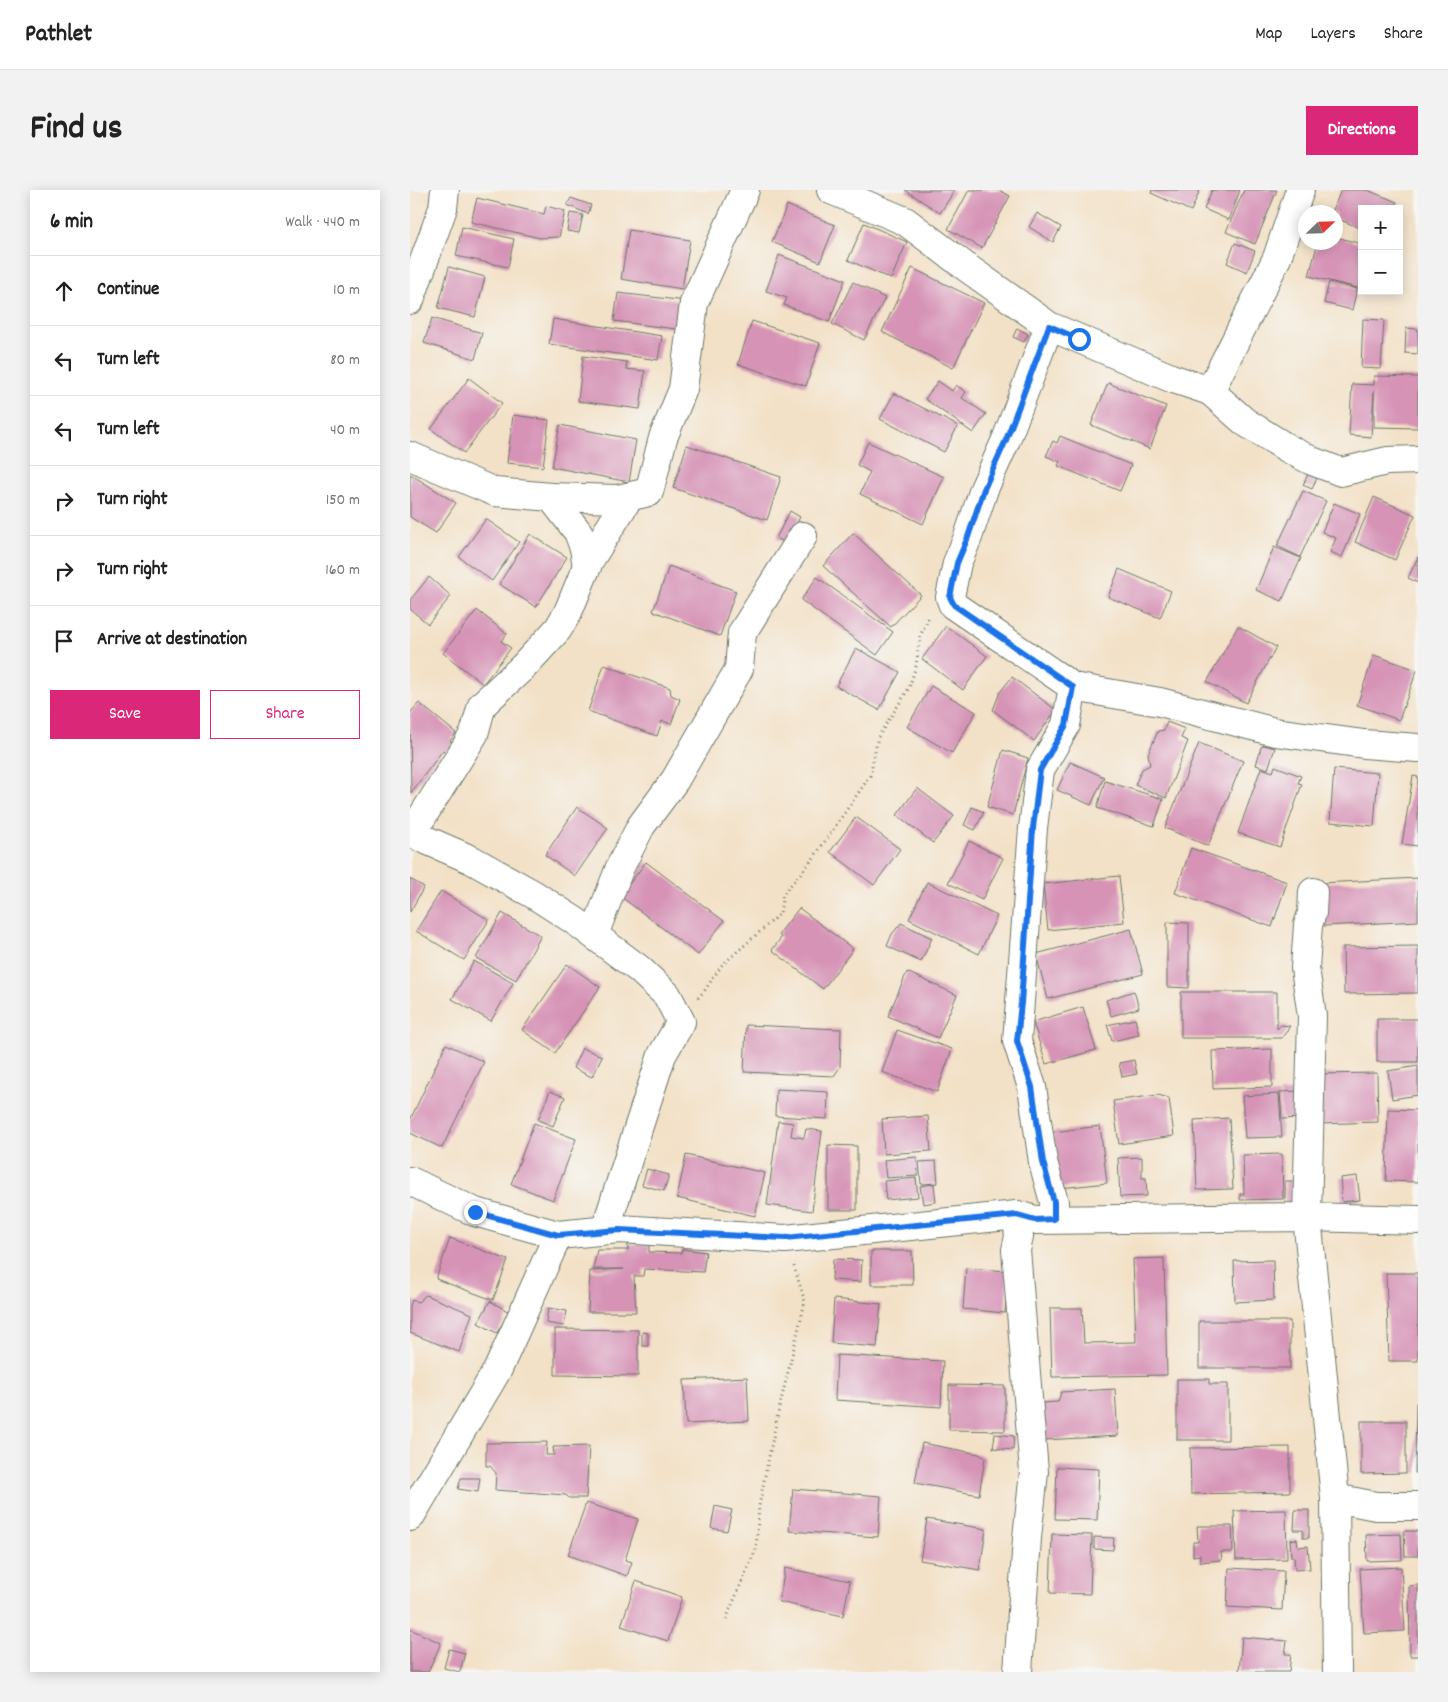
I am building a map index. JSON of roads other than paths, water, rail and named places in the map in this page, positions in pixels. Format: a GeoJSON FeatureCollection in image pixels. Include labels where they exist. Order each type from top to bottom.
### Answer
{"type":"FeatureCollection","features":[{"type":"Feature","properties":{"kind":"street"},"geometry":{"type":"LineString","coordinates":[[410,300],[442,208],[445,190]]}},
{"type":"Feature","properties":{"kind":"street"},"geometry":{"type":"LineString","coordinates":[[410,456],[495,492],[551,497],[618,499],[649,492],[663,438],[683,389],[694,303],[745,190]]}},
{"type":"Feature","properties":{"kind":"street"},"geometry":{"type":"LineString","coordinates":[[831,190],[905,221],[1049,326],[1171,378],[1210,391],[1245,422],[1312,461],[1341,472],[1387,461],[1418,460]]}},
{"type":"Feature","properties":{"kind":"street"},"geometry":{"type":"LineString","coordinates":[[1210,391],[1277,258],[1300,190]]}},
{"type":"Feature","properties":{"kind":"street"},"geometry":{"type":"LineString","coordinates":[[1049,326],[1006,440],[984,489],[957,563],[950,597],[954,605],[1073,687],[1160,702],[1275,732],[1364,744],[1418,748]]}},
{"type":"Feature","properties":{"kind":"street"},"geometry":{"type":"LineString","coordinates":[[551,497],[578,532],[584,548],[587,567]]}},
{"type":"Feature","properties":{"kind":"street"},"geometry":{"type":"LineString","coordinates":[[607,1224],[662,1055],[681,1022],[679,1017],[667,996],[639,969],[594,935],[533,894],[472,860],[416,825],[474,734],[482,705],[524,666],[558,629],[587,567],[629,497]]}},
{"type":"Feature","properties":{"kind":"street"},"geometry":{"type":"LineString","coordinates":[[594,935],[624,859],[641,826],[675,780],[739,670],[742,633],[803,536]]}},
{"type":"Feature","properties":{"kind":"street"},"geometry":{"type":"LineString","coordinates":[[1054,1219],[1054,1202],[1043,1162],[1032,1087],[1017,1041],[1033,828],[1040,770],[1066,725],[1073,687]]}},
{"type":"Feature","properties":{"kind":"street"},"geometry":{"type":"LineString","coordinates":[[1313,892],[1312,913],[1308,925],[1305,968],[1312,1016],[1307,1217],[1335,1498],[1337,1672]]}},
{"type":"Feature","properties":{"kind":"street"},"geometry":{"type":"LineString","coordinates":[[410,1181],[475,1212],[558,1235],[619,1230],[785,1238],[1017,1215],[1035,1220],[1307,1217],[1418,1220]]}},
{"type":"Feature","properties":{"kind":"street"},"geometry":{"type":"LineString","coordinates":[[1017,1215],[1019,1237],[1016,1250],[1034,1472],[1027,1538],[1018,1672]]}},
{"type":"Feature","properties":{"kind":"street"},"geometry":{"type":"LineString","coordinates":[[410,1517],[498,1369],[558,1235]]}},
{"type":"Feature","properties":{"kind":"street"},"geometry":{"type":"LineString","coordinates":[[1335,1498],[1376,1506],[1418,1506]]}}]}
